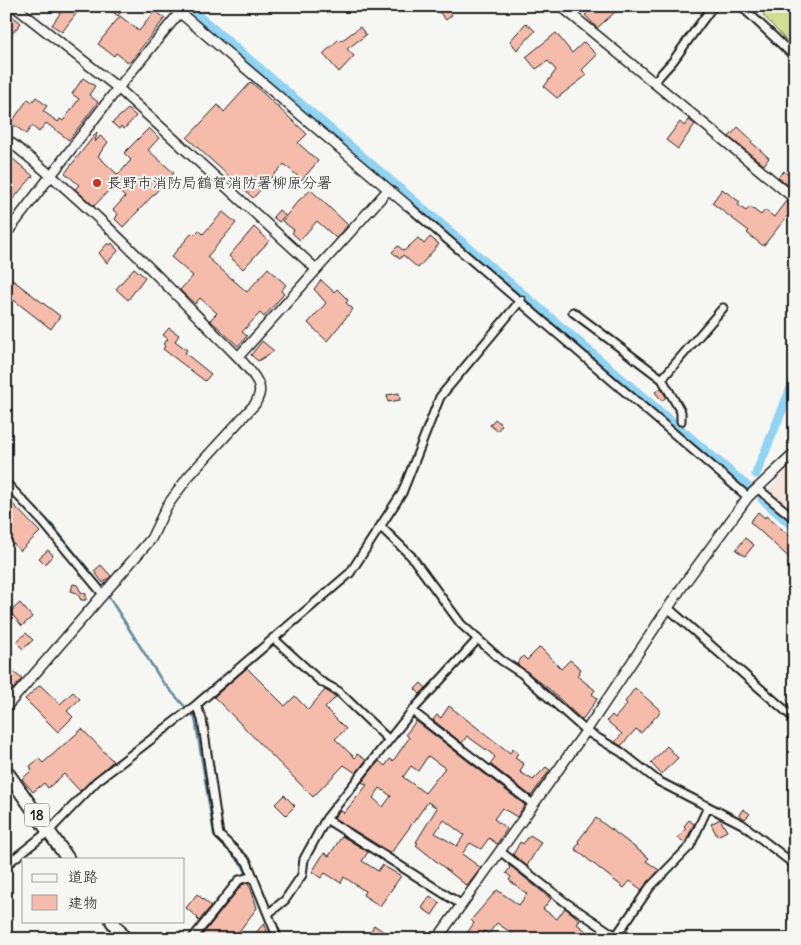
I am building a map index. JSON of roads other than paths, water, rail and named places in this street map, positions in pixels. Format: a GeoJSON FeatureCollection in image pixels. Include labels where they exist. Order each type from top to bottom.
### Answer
{"type":"FeatureCollection","features":[{"type":"Feature","properties":{"kind":"highway","name":"18"},"geometry":{"type":"LineString","coordinates":[[6,771],[67,858]]}},
{"type":"Feature","properties":{"kind":"highway"},"geometry":{"type":"LineString","coordinates":[[113,922],[125,939]]}},
{"type":"Feature","properties":{"kind":"street"},"geometry":{"type":"LineString","coordinates":[[14,6],[118,88],[316,269]]}},
{"type":"Feature","properties":{"kind":"street"},"geometry":{"type":"LineString","coordinates":[[172,6],[182,10],[388,190],[521,300],[748,496]]}},
{"type":"Feature","properties":{"kind":"street"},"geometry":{"type":"LineString","coordinates":[[561,6],[795,199]]}},
{"type":"Feature","properties":{"kind":"street"},"geometry":{"type":"LineString","coordinates":[[654,82],[673,61],[713,6]]}},
{"type":"Feature","properties":{"kind":"street"},"geometry":{"type":"LineString","coordinates":[[741,6],[795,57]]}},
{"type":"Feature","properties":{"kind":"street"},"geometry":{"type":"LineString","coordinates":[[6,234],[118,88],[182,10]]}},
{"type":"Feature","properties":{"kind":"street"},"geometry":{"type":"LineString","coordinates":[[6,139],[53,175],[238,358],[259,387],[259,395],[254,404],[188,477],[167,506],[151,539],[102,593],[6,707]]}},
{"type":"Feature","properties":{"kind":"street"},"geometry":{"type":"LineString","coordinates":[[238,358],[388,190]]}},
{"type":"Feature","properties":{"kind":"street"},"geometry":{"type":"LineString","coordinates":[[6,865],[49,831],[97,781],[196,705],[350,573],[402,493],[440,397],[521,300]]}},
{"type":"Feature","properties":{"kind":"street"},"geometry":{"type":"LineString","coordinates":[[662,379],[723,308]]}},
{"type":"Feature","properties":{"kind":"street"},"geometry":{"type":"LineString","coordinates":[[573,312],[662,379],[681,412],[681,421]]}},
{"type":"Feature","properties":{"kind":"street"},"geometry":{"type":"LineString","coordinates":[[437,939],[586,731],[668,608],[748,496],[795,453]]}},
{"type":"Feature","properties":{"kind":"street"},"geometry":{"type":"LineString","coordinates":[[6,484],[43,522],[102,593]]}},
{"type":"Feature","properties":{"kind":"street"},"geometry":{"type":"LineString","coordinates":[[757,488],[795,519]]}},
{"type":"Feature","properties":{"kind":"street"},"geometry":{"type":"LineString","coordinates":[[381,527],[412,556],[447,607],[478,639],[501,660],[522,673],[586,731],[621,752],[651,777],[742,824],[795,865]]}},
{"type":"Feature","properties":{"kind":"street"},"geometry":{"type":"LineString","coordinates":[[668,608],[795,719]]}},
{"type":"Feature","properties":{"kind":"street"},"geometry":{"type":"LineString","coordinates":[[273,638],[320,681],[338,691],[389,740]]}},
{"type":"Feature","properties":{"kind":"street"},"geometry":{"type":"LineString","coordinates":[[269,913],[285,900],[302,875],[304,859],[326,819],[412,711],[478,639]]}},
{"type":"Feature","properties":{"kind":"street"},"geometry":{"type":"LineString","coordinates":[[196,705],[202,719],[219,834],[247,862],[278,939]]}},
{"type":"Feature","properties":{"kind":"street"},"geometry":{"type":"LineString","coordinates":[[412,711],[534,805]]}},
{"type":"Feature","properties":{"kind":"street"},"geometry":{"type":"LineString","coordinates":[[501,852],[565,902],[617,938],[650,888],[690,846],[708,807]]}},
{"type":"Feature","properties":{"kind":"street"},"geometry":{"type":"LineString","coordinates":[[326,819],[462,905]]}},
{"type":"Feature","properties":{"kind":"street"},"geometry":{"type":"LineString","coordinates":[[192,939],[239,880],[253,876]]}},
{"type":"Feature","properties":{"kind":"waterway"},"geometry":{"type":"LineString","coordinates":[[195,13],[748,487]]}},
{"type":"Feature","properties":{"kind":"waterway"},"geometry":{"type":"LineString","coordinates":[[756,474],[795,378]]}},
{"type":"Feature","properties":{"kind":"waterway"},"geometry":{"type":"LineString","coordinates":[[6,478],[53,526],[104,589]]}},
{"type":"Feature","properties":{"kind":"waterway"},"geometry":{"type":"LineString","coordinates":[[762,499],[795,528]]}},
{"type":"Feature","properties":{"kind":"waterway"},"geometry":{"type":"LineString","coordinates":[[107,594],[162,681],[195,718],[214,834],[243,866],[259,901]]}},
{"type":"Feature","properties":{"kind":"waterway"},"geometry":{"type":"LineString","coordinates":[[263,910],[273,939]]}},
{"type":"Feature","properties":{"kind":"place","name":"長野市消防局鶴賀消防署柳原分署"},"geometry":{"type":"Point","coordinates":[97,183]}}]}
